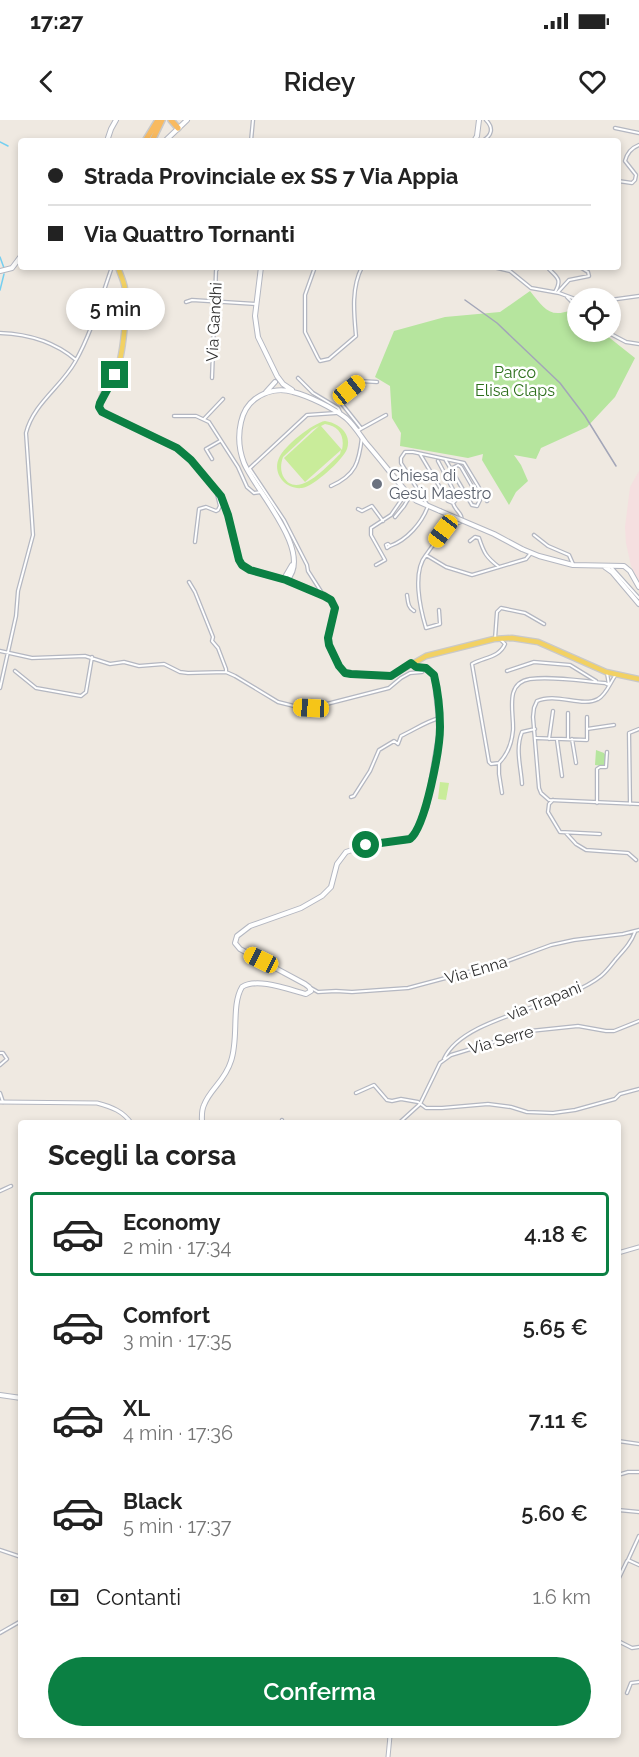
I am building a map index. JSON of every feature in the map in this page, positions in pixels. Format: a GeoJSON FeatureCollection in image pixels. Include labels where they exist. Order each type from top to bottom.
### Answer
{"type":"FeatureCollection","features":[{"type":"Feature","properties":{"kind":"highway"},"geometry":{"type":"LineString","coordinates":[[147,138],[160,120]]}},
{"type":"Feature","properties":{"kind":"highway"},"geometry":{"type":"LineString","coordinates":[[153,138],[160,120]]}},
{"type":"Feature","properties":{"kind":"highway"},"geometry":{"type":"LineString","coordinates":[[171,120],[178,128]]}},
{"type":"Feature","properties":{"kind":"main road"},"geometry":{"type":"LineString","coordinates":[[108,138],[116,120]]}},
{"type":"Feature","properties":{"kind":"main road"},"geometry":{"type":"LineString","coordinates":[[168,138],[187,120]]}},
{"type":"Feature","properties":{"kind":"main road"},"geometry":{"type":"LineString","coordinates":[[476,138],[479,120]]}},
{"type":"Feature","properties":{"kind":"main road"},"geometry":{"type":"LineString","coordinates":[[0,271],[12,268],[18,260]]}},
{"type":"Feature","properties":{"kind":"main road"},"geometry":{"type":"LineString","coordinates":[[119,270],[125,293],[121,352],[115,375],[100,403],[100,409],[177,448],[191,460],[221,496],[240,563],[250,570],[286,580],[331,600],[335,608],[328,638],[329,645],[345,673],[391,676],[426,656],[497,639],[526,639],[538,642],[606,672],[639,678]]}},
{"type":"Feature","properties":{"kind":"main road"},"geometry":{"type":"LineString","coordinates":[[261,270],[255,316],[258,336],[274,371],[282,382],[295,392],[347,418],[359,430],[362,437],[408,494],[428,506],[494,534],[531,553],[573,566],[617,565],[628,568],[639,587]]}},
{"type":"Feature","properties":{"kind":"main road"},"geometry":{"type":"LineString","coordinates":[[274,371],[274,383],[279,390]]}},
{"type":"Feature","properties":{"kind":"main road"},"geometry":{"type":"LineString","coordinates":[[282,382],[274,383],[249,405],[241,422],[240,445],[243,458],[280,522],[292,548],[294,561],[290,572],[285,577],[286,580]]}},
{"type":"Feature","properties":{"kind":"main road"},"geometry":{"type":"LineString","coordinates":[[279,390],[282,382]]}},
{"type":"Feature","properties":{"kind":"main road"},"geometry":{"type":"LineString","coordinates":[[265,392],[279,390],[295,392]]}},
{"type":"Feature","properties":{"kind":"main road"},"geometry":{"type":"LineString","coordinates":[[606,566],[639,603]]}},
{"type":"Feature","properties":{"kind":"main road"},"geometry":{"type":"LineString","coordinates":[[270,576],[284,576],[290,572]]}},
{"type":"Feature","properties":{"kind":"main road"},"geometry":{"type":"LineString","coordinates":[[290,572],[295,585]]}},
{"type":"Feature","properties":{"kind":"main road"},"geometry":{"type":"LineString","coordinates":[[202,1120],[204,1103],[224,1078],[232,1060],[236,1040],[237,1000],[241,988],[249,984],[268,985],[306,994],[311,988],[240,949],[236,945],[236,938],[250,926],[301,908],[322,896],[332,887],[337,864],[346,852],[370,844],[407,840],[415,835],[427,806],[439,735],[439,718],[434,675],[426,668],[416,667],[411,663]]}},
{"type":"Feature","properties":{"kind":"main road"},"geometry":{"type":"LineString","coordinates":[[0,1395],[18,1398]]}},
{"type":"Feature","properties":{"kind":"street"},"geometry":{"type":"LineString","coordinates":[[251,138],[253,120]]}},
{"type":"Feature","properties":{"kind":"street"},"geometry":{"type":"LineString","coordinates":[[486,120],[491,127],[490,138]]}},
{"type":"Feature","properties":{"kind":"street"},"geometry":{"type":"LineString","coordinates":[[615,128],[639,133]]}},
{"type":"Feature","properties":{"kind":"street"},"geometry":{"type":"LineString","coordinates":[[621,181],[632,183],[635,180],[636,175],[625,161],[627,154],[639,145]]}},
{"type":"Feature","properties":{"kind":"street"},"geometry":{"type":"LineString","coordinates":[[0,688],[16,616],[18,591],[33,535],[26,434],[29,422],[76,360],[103,296],[111,270]]}},
{"type":"Feature","properties":{"kind":"street","name":"Via Gandhi"},"geometry":{"type":"LineString","coordinates":[[212,378],[217,270]]}},
{"type":"Feature","properties":{"kind":"street"},"geometry":{"type":"LineString","coordinates":[[314,270],[305,295],[305,332],[320,361],[329,359],[356,336],[355,284],[361,270]]}},
{"type":"Feature","properties":{"kind":"street"},"geometry":{"type":"LineString","coordinates":[[507,270],[531,288],[565,295]]}},
{"type":"Feature","properties":{"kind":"street"},"geometry":{"type":"LineString","coordinates":[[550,270],[559,279],[556,292]]}},
{"type":"Feature","properties":{"kind":"street"},"geometry":{"type":"LineString","coordinates":[[556,292],[569,280],[590,276],[585,270]]}},
{"type":"Feature","properties":{"kind":"street"},"geometry":{"type":"LineString","coordinates":[[621,298],[639,296]]}},
{"type":"Feature","properties":{"kind":"street"},"geometry":{"type":"LineString","coordinates":[[186,303],[192,300],[256,304]]}},
{"type":"Feature","properties":{"kind":"street"},"geometry":{"type":"LineString","coordinates":[[0,333],[18,334],[46,342],[58,347],[76,360]]}},
{"type":"Feature","properties":{"kind":"street"},"geometry":{"type":"LineString","coordinates":[[621,339],[639,344]]}},
{"type":"Feature","properties":{"kind":"street"},"geometry":{"type":"LineString","coordinates":[[298,378],[313,393],[338,408],[339,414],[307,414],[249,469],[284,520],[308,571],[324,596]]}},
{"type":"Feature","properties":{"kind":"street"},"geometry":{"type":"LineString","coordinates":[[377,382],[360,381],[338,399],[359,430],[386,415]]}},
{"type":"Feature","properties":{"kind":"street"},"geometry":{"type":"LineString","coordinates":[[204,419],[223,399]]}},
{"type":"Feature","properties":{"kind":"street"},"geometry":{"type":"LineString","coordinates":[[174,416],[196,416],[209,422],[238,467],[247,487],[251,492],[261,492]]}},
{"type":"Feature","properties":{"kind":"street"},"geometry":{"type":"LineString","coordinates":[[331,486],[347,477],[356,466],[362,437]]}},
{"type":"Feature","properties":{"kind":"street"},"geometry":{"type":"LineString","coordinates":[[212,459],[206,449],[220,441]]}},
{"type":"Feature","properties":{"kind":"street"},"geometry":{"type":"LineString","coordinates":[[390,546],[403,539],[415,527],[423,518],[428,506],[401,463],[405,452],[465,464],[487,501]]}},
{"type":"Feature","properties":{"kind":"street"},"geometry":{"type":"LineString","coordinates":[[420,454],[448,501],[453,503],[462,519],[461,522],[443,531],[422,560],[418,570],[421,611],[426,628],[440,624],[439,610]]}},
{"type":"Feature","properties":{"kind":"street"},"geometry":{"type":"LineString","coordinates":[[445,459],[472,505],[477,506],[480,500],[461,467],[458,465],[451,469]]}},
{"type":"Feature","properties":{"kind":"street"},"geometry":{"type":"LineString","coordinates":[[438,461],[457,497],[453,503]]}},
{"type":"Feature","properties":{"kind":"street"},"geometry":{"type":"LineString","coordinates":[[195,542],[199,509],[206,507],[218,510],[218,491]]}},
{"type":"Feature","properties":{"kind":"street"},"geometry":{"type":"LineString","coordinates":[[395,517],[404,506],[408,494]]}},
{"type":"Feature","properties":{"kind":"street"},"geometry":{"type":"LineString","coordinates":[[376,565],[385,560],[371,535],[371,528],[391,515],[408,494]]}},
{"type":"Feature","properties":{"kind":"street"},"geometry":{"type":"LineString","coordinates":[[358,510],[362,511],[372,506],[383,521]]}},
{"type":"Feature","properties":{"kind":"street"},"geometry":{"type":"LineString","coordinates":[[534,535],[548,546],[569,555],[573,566]]}},
{"type":"Feature","properties":{"kind":"street"},"geometry":{"type":"LineString","coordinates":[[470,541],[475,537],[479,538],[483,552],[499,567]]}},
{"type":"Feature","properties":{"kind":"street"},"geometry":{"type":"LineString","coordinates":[[426,555],[440,564],[472,574],[526,559],[531,553]]}},
{"type":"Feature","properties":{"kind":"street"},"geometry":{"type":"LineString","coordinates":[[489,559],[489,569]]}},
{"type":"Feature","properties":{"kind":"street"},"geometry":{"type":"LineString","coordinates":[[606,566],[612,567],[639,598]]}},
{"type":"Feature","properties":{"kind":"street"},"geometry":{"type":"LineString","coordinates":[[189,582],[213,637],[212,641],[218,648],[225,672]]}},
{"type":"Feature","properties":{"kind":"street"},"geometry":{"type":"LineString","coordinates":[[407,595],[408,604],[414,611]]}},
{"type":"Feature","properties":{"kind":"street"},"geometry":{"type":"LineString","coordinates":[[499,764],[489,762],[472,664],[495,656],[502,650],[504,644],[497,639],[497,612],[501,608],[525,613],[544,624]]}},
{"type":"Feature","properties":{"kind":"street"},"geometry":{"type":"LineString","coordinates":[[0,651],[32,658],[84,656],[110,664],[124,662],[139,666],[164,664],[180,672],[188,673],[225,672],[278,702],[311,708],[389,688],[410,673],[422,672],[426,668]]}},
{"type":"Feature","properties":{"kind":"street"},"geometry":{"type":"LineString","coordinates":[[15,671],[36,688],[81,696],[86,692],[92,657]]}},
{"type":"Feature","properties":{"kind":"street"},"geometry":{"type":"LineString","coordinates":[[507,671],[534,663],[570,665],[598,682]]}},
{"type":"Feature","properties":{"kind":"street"},"geometry":{"type":"LineString","coordinates":[[0,669],[4,667]]}},
{"type":"Feature","properties":{"kind":"street"},"geometry":{"type":"LineString","coordinates":[[606,672],[609,685]]}},
{"type":"Feature","properties":{"kind":"street"},"geometry":{"type":"LineString","coordinates":[[616,675],[597,699],[584,701],[542,699],[537,701],[533,712],[541,793],[549,800],[639,804]]}},
{"type":"Feature","properties":{"kind":"street"},"geometry":{"type":"LineString","coordinates":[[502,793],[498,774],[499,764],[509,747],[513,726],[511,701],[519,684],[531,679],[545,678],[609,685]]}},
{"type":"Feature","properties":{"kind":"street"},"geometry":{"type":"LineString","coordinates":[[549,739],[553,711]]}},
{"type":"Feature","properties":{"kind":"street"},"geometry":{"type":"LineString","coordinates":[[568,712],[570,739],[576,764]]}},
{"type":"Feature","properties":{"kind":"street"},"geometry":{"type":"LineString","coordinates":[[536,738],[587,740],[587,717]]}},
{"type":"Feature","properties":{"kind":"street"},"geometry":{"type":"LineString","coordinates":[[351,797],[354,796],[370,771],[382,747],[394,741],[398,744],[401,736],[439,718]]}},
{"type":"Feature","properties":{"kind":"street"},"geometry":{"type":"LineString","coordinates":[[587,729],[614,725]]}},
{"type":"Feature","properties":{"kind":"street"},"geometry":{"type":"LineString","coordinates":[[522,784],[518,753],[519,738],[522,732],[535,729]]}},
{"type":"Feature","properties":{"kind":"street"},"geometry":{"type":"LineString","coordinates":[[630,804],[629,733],[639,729]]}},
{"type":"Feature","properties":{"kind":"street"},"geometry":{"type":"LineString","coordinates":[[557,740],[562,776]]}},
{"type":"Feature","properties":{"kind":"street"},"geometry":{"type":"LineString","coordinates":[[597,802],[597,769],[606,767],[607,752]]}},
{"type":"Feature","properties":{"kind":"street"},"geometry":{"type":"LineString","coordinates":[[553,800],[549,804],[549,815],[561,832],[600,834]]}},
{"type":"Feature","properties":{"kind":"street"},"geometry":{"type":"LineString","coordinates":[[566,833],[576,844],[586,850],[628,853],[636,861]]}},
{"type":"Feature","properties":{"kind":"street","name":"Via Enna"},"geometry":{"type":"LineString","coordinates":[[311,988],[318,992],[408,988],[502,963],[551,945],[639,930]]}},
{"type":"Feature","properties":{"kind":"street","name":"via Trapani"},"geometry":{"type":"LineString","coordinates":[[444,1059],[456,1041],[467,1034],[549,1002],[601,976],[626,947],[635,932]]}},
{"type":"Feature","properties":{"kind":"street","name":"Via Serre"},"geometry":{"type":"LineString","coordinates":[[444,1059],[530,1031],[578,1026],[606,1031],[639,1022]]}},
{"type":"Feature","properties":{"kind":"street"},"geometry":{"type":"LineString","coordinates":[[0,1053],[3,1053],[7,1059],[0,1065]]}},
{"type":"Feature","properties":{"kind":"street"},"geometry":{"type":"LineString","coordinates":[[402,1120],[420,1104],[444,1059]]}},
{"type":"Feature","properties":{"kind":"street"},"geometry":{"type":"LineString","coordinates":[[356,1093],[374,1085],[390,1101],[401,1099],[418,1102],[426,1108],[488,1104],[527,1112],[553,1113],[575,1110],[615,1099],[620,1094],[639,1089]]}},
{"type":"Feature","properties":{"kind":"street"},"geometry":{"type":"LineString","coordinates":[[0,1093],[1,1102],[97,1103],[122,1112],[129,1120]]}},
{"type":"Feature","properties":{"kind":"street"},"geometry":{"type":"LineString","coordinates":[[0,1191],[11,1186]]}},
{"type":"Feature","properties":{"kind":"street"},"geometry":{"type":"LineString","coordinates":[[621,1252],[639,1247]]}},
{"type":"Feature","properties":{"kind":"street"},"geometry":{"type":"LineString","coordinates":[[621,1441],[639,1444]]}},
{"type":"Feature","properties":{"kind":"street"},"geometry":{"type":"LineString","coordinates":[[621,1473],[639,1472]]}},
{"type":"Feature","properties":{"kind":"street"},"geometry":{"type":"LineString","coordinates":[[621,1510],[639,1512]]}},
{"type":"Feature","properties":{"kind":"street"},"geometry":{"type":"LineString","coordinates":[[621,1574],[639,1536]]}},
{"type":"Feature","properties":{"kind":"street"},"geometry":{"type":"LineString","coordinates":[[0,1550],[18,1556]]}},
{"type":"Feature","properties":{"kind":"street"},"geometry":{"type":"LineString","coordinates":[[628,1560],[639,1565]]}},
{"type":"Feature","properties":{"kind":"street"},"geometry":{"type":"LineString","coordinates":[[0,1633],[18,1623]]}},
{"type":"Feature","properties":{"kind":"street"},"geometry":{"type":"LineString","coordinates":[[621,1643],[628,1647],[639,1647]]}},
{"type":"Feature","properties":{"kind":"street"},"geometry":{"type":"LineString","coordinates":[[627,1693],[631,1683],[639,1683]]}},
{"type":"Feature","properties":{"kind":"street"},"geometry":{"type":"LineString","coordinates":[[388,1757],[390,1738]]}},
{"type":"Feature","properties":{"kind":"shaded area"},"geometry":{"type":"Polygon","coordinates":[[[639,471],[639,582],[631,566],[625,527],[630,487],[639,471]]]}},
{"type":"Feature","properties":{"kind":"green space","name":"Parco Elisa Claps"},"geometry":{"type":"Polygon","coordinates":[[[530,291],[547,310],[557,313],[567,311],[567,342],[615,342],[635,358],[615,397],[587,427],[541,448],[536,459],[514,455],[528,481],[516,492],[509,505],[482,460],[483,454],[468,458],[400,446],[401,433],[392,418],[390,386],[375,377],[394,331],[445,317],[500,312],[530,291]]]}},
{"type":"Feature","properties":{"kind":"green space"},"geometry":{"type":"Polygon","coordinates":[[[330,422],[343,430],[348,439],[347,449],[334,466],[313,483],[302,488],[290,486],[279,475],[277,464],[279,458],[306,430],[320,423],[330,422]],[[325,424],[321,426],[342,450],[343,440],[340,432],[325,424]],[[319,426],[283,457],[281,471],[289,483],[296,485],[304,483],[313,478],[340,454],[341,450],[305,482],[284,458],[319,426]]]}},
{"type":"Feature","properties":{"kind":"green space"},"geometry":{"type":"Polygon","coordinates":[[[596,750],[606,756],[604,766],[595,765],[596,750]]]}},
{"type":"Feature","properties":{"kind":"green space"},"geometry":{"type":"Polygon","coordinates":[[[440,782],[449,783],[446,800],[438,799],[440,782]]]}},
{"type":"Feature","properties":{"kind":"waterway"},"geometry":{"type":"LineString","coordinates":[[0,142],[8,146]]}},
{"type":"Feature","properties":{"kind":"waterway"},"geometry":{"type":"LineString","coordinates":[[0,257],[4,268]]}},
{"type":"Feature","properties":{"kind":"waterway"},"geometry":{"type":"LineString","coordinates":[[0,290],[4,274]]}},
{"type":"Feature","properties":{"kind":"railway"},"geometry":{"type":"LineString","coordinates":[[465,300],[497,323],[560,383],[585,416],[616,466]]}},
{"type":"Feature","properties":{"kind":"place","name":"Chiesa di Gesù Maestro"},"geometry":{"type":"Point","coordinates":[377,484]}},
{"type":"Feature","properties":{"kind":"route"},"geometry":{"type":"LineString","coordinates":[[115,375],[101,400],[99,407],[102,412],[177,448],[191,460],[221,496],[242,565],[250,570],[286,580],[331,600],[335,608],[329,630],[329,645],[333,656],[345,673],[391,676],[411,663],[416,667],[428,669],[434,675],[440,729],[427,806],[422,819],[415,835],[410,839],[366,845]]}}]}
